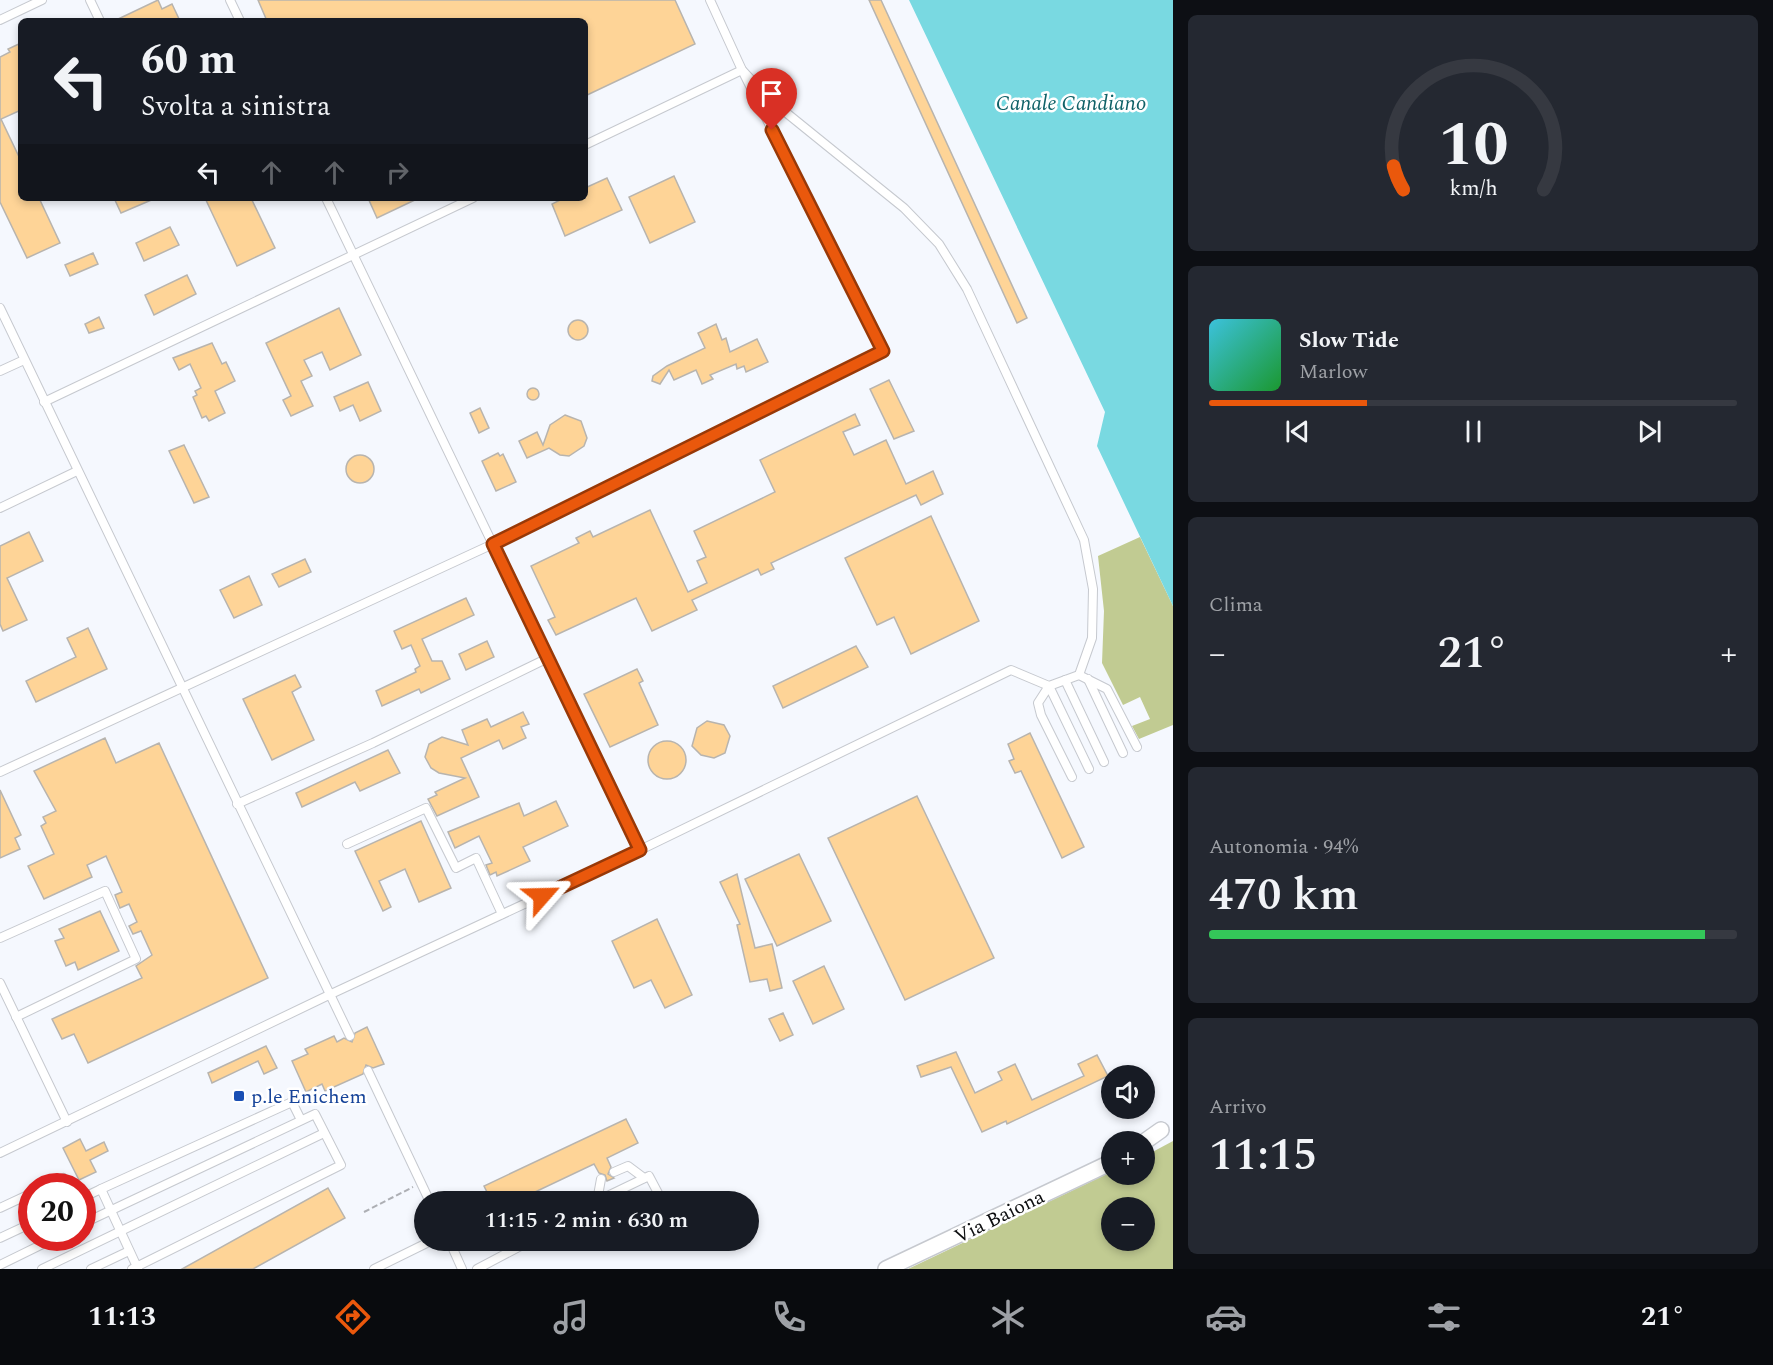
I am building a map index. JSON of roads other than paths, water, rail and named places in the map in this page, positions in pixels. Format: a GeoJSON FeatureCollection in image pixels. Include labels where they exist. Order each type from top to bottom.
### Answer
{"type":"FeatureCollection","features":[{"type":"Feature","properties":{"kind":"street"},"geometry":{"type":"LineString","coordinates":[[1155,1134],[1161,1130]]}},
{"type":"Feature","properties":{"kind":"street","name":"Via Baiona"},"geometry":{"type":"LineString","coordinates":[[886,1269],[1101,1167]]}},
{"type":"Feature","properties":{"kind":"lane"},"geometry":{"type":"LineString","coordinates":[[0,20],[42,0]]}},
{"type":"Feature","properties":{"kind":"lane"},"geometry":{"type":"LineString","coordinates":[[90,0],[99,18]]}},
{"type":"Feature","properties":{"kind":"lane"},"geometry":{"type":"LineString","coordinates":[[230,0],[239,18]]}},
{"type":"Feature","properties":{"kind":"lane"},"geometry":{"type":"LineString","coordinates":[[0,772],[182,690],[493,544],[883,351],[742,70],[710,0]]}},
{"type":"Feature","properties":{"kind":"lane"},"geometry":{"type":"LineString","coordinates":[[588,144],[742,70]]}},
{"type":"Feature","properties":{"kind":"lane"},"geometry":{"type":"LineString","coordinates":[[742,70],[768,98],[904,208],[939,244],[966,289],[1084,540],[1093,589],[1092,638],[1079,675]]}},
{"type":"Feature","properties":{"kind":"lane"},"geometry":{"type":"LineString","coordinates":[[327,201],[640,850]]}},
{"type":"Feature","properties":{"kind":"lane"},"geometry":{"type":"LineString","coordinates":[[44,402],[467,201]]}},
{"type":"Feature","properties":{"kind":"lane"},"geometry":{"type":"LineString","coordinates":[[0,309],[350,1036]]}},
{"type":"Feature","properties":{"kind":"lane"},"geometry":{"type":"LineString","coordinates":[[0,371],[24,360]]}},
{"type":"Feature","properties":{"kind":"lane"},"geometry":{"type":"LineString","coordinates":[[0,508],[77,471]]}},
{"type":"Feature","properties":{"kind":"lane"},"geometry":{"type":"LineString","coordinates":[[237,804],[373,743],[548,658]]}},
{"type":"Feature","properties":{"kind":"lane"},"geometry":{"type":"LineString","coordinates":[[0,1153],[329,995],[640,850],[1011,670],[1049,686],[1089,769]]}},
{"type":"Feature","properties":{"kind":"lane"},"geometry":{"type":"LineString","coordinates":[[1072,777],[1041,716],[1038,703],[1049,686],[1079,675],[1107,689],[1137,747]]}},
{"type":"Feature","properties":{"kind":"lane"},"geometry":{"type":"LineString","coordinates":[[1088,679],[1123,753]]}},
{"type":"Feature","properties":{"kind":"lane"},"geometry":{"type":"LineString","coordinates":[[1065,680],[1104,762]]}},
{"type":"Feature","properties":{"kind":"lane"},"geometry":{"type":"LineString","coordinates":[[347,844],[426,808],[456,868],[476,858],[502,914]]}},
{"type":"Feature","properties":{"kind":"lane"},"geometry":{"type":"LineString","coordinates":[[0,938],[105,891],[136,959],[16,1017]]}},
{"type":"Feature","properties":{"kind":"lane"},"geometry":{"type":"LineString","coordinates":[[0,983],[67,1122]]}},
{"type":"Feature","properties":{"kind":"lane"},"geometry":{"type":"LineString","coordinates":[[368,1071],[425,1191]]}},
{"type":"Feature","properties":{"kind":"lane"},"geometry":{"type":"LineString","coordinates":[[96,1191],[292,1102],[301,1120]]}},
{"type":"Feature","properties":{"kind":"lane"},"geometry":{"type":"LineString","coordinates":[[96,1217],[110,1210],[301,1120],[315,1114],[341,1165],[136,1268],[120,1230],[110,1210],[101,1189]]}},
{"type":"Feature","properties":{"kind":"lane"},"geometry":{"type":"LineString","coordinates":[[42,1269],[324,1133]]}},
{"type":"Feature","properties":{"kind":"lane"},"geometry":{"type":"LineString","coordinates":[[614,1172],[628,1166],[644,1178]]}},
{"type":"Feature","properties":{"kind":"lane"},"geometry":{"type":"LineString","coordinates":[[617,1191],[649,1176],[657,1191]]}},
{"type":"Feature","properties":{"kind":"lane"},"geometry":{"type":"LineString","coordinates":[[598,1191],[601,1179]]}},
{"type":"Feature","properties":{"kind":"lane"},"geometry":{"type":"LineString","coordinates":[[0,1208],[18,1200]]}},
{"type":"Feature","properties":{"kind":"lane"},"geometry":{"type":"LineString","coordinates":[[0,1238],[18,1230]]}},
{"type":"Feature","properties":{"kind":"lane"},"geometry":{"type":"LineString","coordinates":[[374,1269],[414,1249]]}},
{"type":"Feature","properties":{"kind":"lane"},"geometry":{"type":"LineString","coordinates":[[0,1265],[29,1251]]}},
{"type":"Feature","properties":{"kind":"lane"},"geometry":{"type":"LineString","coordinates":[[91,1269],[129,1251]]}},
{"type":"Feature","properties":{"kind":"lane"},"geometry":{"type":"LineString","coordinates":[[454,1251],[462,1269]]}},
{"type":"Feature","properties":{"kind":"lane"},"geometry":{"type":"LineString","coordinates":[[477,1269],[511,1251]]}},
{"type":"Feature","properties":{"kind":"water","name":"Canale Candiano"},"geometry":{"type":"Polygon","coordinates":[[[909,0],[1173,0],[1173,606],[1097,446],[1105,412],[909,0]]]}},
{"type":"Feature","properties":{"kind":"place","name":"p.le Enichem"},"geometry":{"type":"Point","coordinates":[239,1096]}}]}
